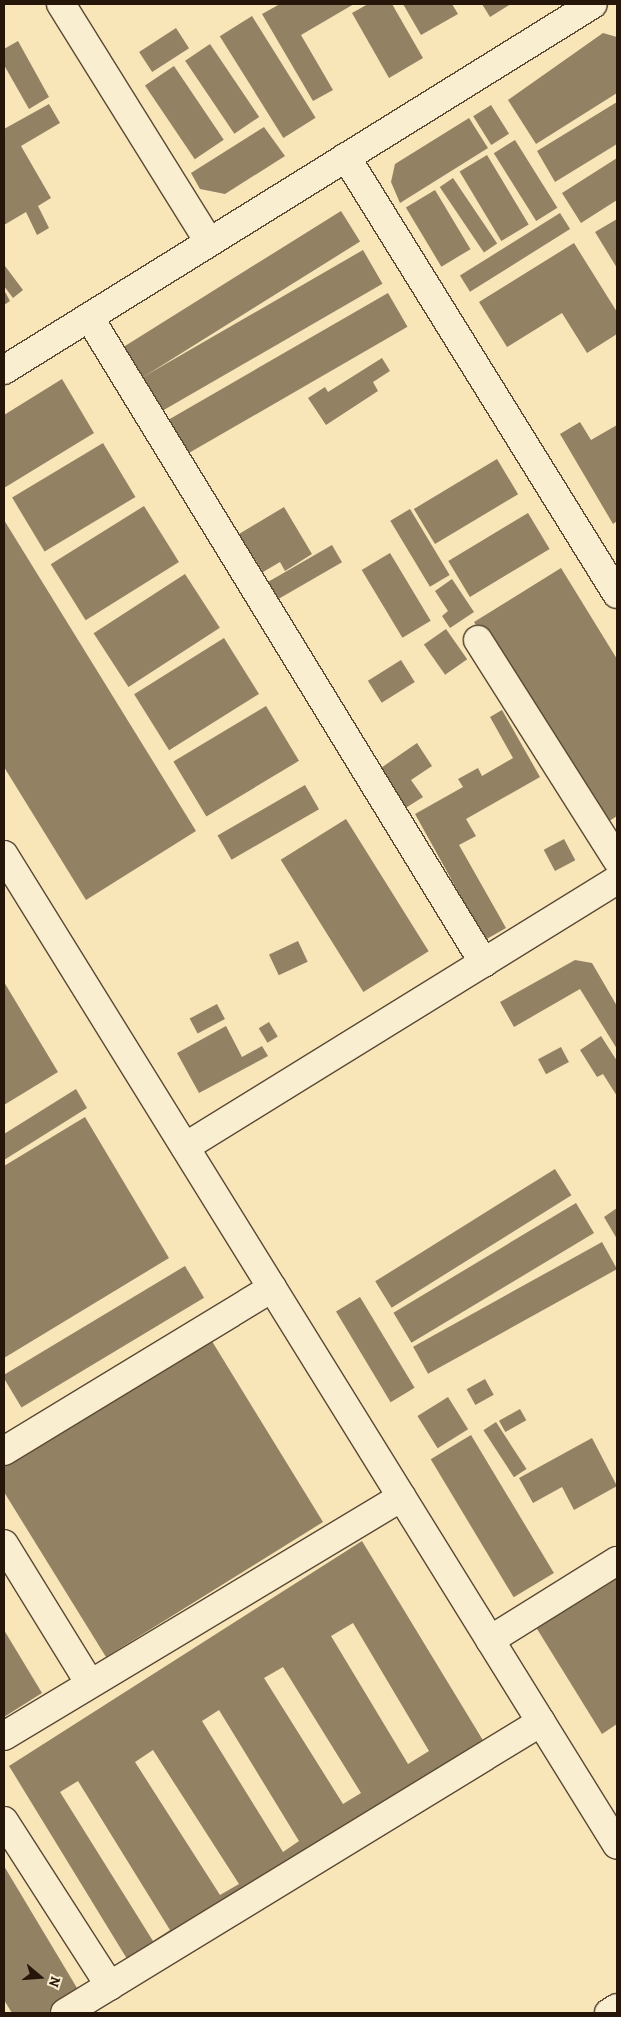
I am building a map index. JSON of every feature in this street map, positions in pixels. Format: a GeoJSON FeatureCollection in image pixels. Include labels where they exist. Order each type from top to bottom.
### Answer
{"type":"FeatureCollection","features":[{"type":"Feature","properties":{"kind":"street"},"geometry":{"type":"LineString","coordinates":[[60,4],[209,242]]}},
{"type":"Feature","properties":{"kind":"street"},"geometry":{"type":"LineString","coordinates":[[4,370],[593,4]]}},
{"type":"Feature","properties":{"kind":"street"},"geometry":{"type":"LineString","coordinates":[[346,157],[617,594]]}},
{"type":"Feature","properties":{"kind":"street"},"geometry":{"type":"LineString","coordinates":[[89,317],[484,963]]}},
{"type":"Feature","properties":{"kind":"street"},"geometry":{"type":"LineString","coordinates":[[185,1147],[615,880],[478,640]]}},
{"type":"Feature","properties":{"kind":"street"},"geometry":{"type":"LineString","coordinates":[[4,855],[617,1845]]}},
{"type":"Feature","properties":{"kind":"street"},"geometry":{"type":"LineString","coordinates":[[4,1451],[272,1288]]}},
{"type":"Feature","properties":{"kind":"street"},"geometry":{"type":"LineString","coordinates":[[4,1736],[402,1497]]}},
{"type":"Feature","properties":{"kind":"street"},"geometry":{"type":"LineString","coordinates":[[4,1544],[90,1684]]}},
{"type":"Feature","properties":{"kind":"street"},"geometry":{"type":"LineString","coordinates":[[490,1640],[617,1561]]}},
{"type":"Feature","properties":{"kind":"street"},"geometry":{"type":"LineString","coordinates":[[65,2013],[541,1722]]}},
{"type":"Feature","properties":{"kind":"street"},"geometry":{"type":"LineString","coordinates":[[4,1821],[110,1986]]}},
{"type":"Feature","properties":{"kind":"street"},"geometry":{"type":"LineString","coordinates":[[609,2013],[617,2008]]}},
{"type":"Feature","properties":{"kind":"building"},"geometry":{"type":"Polygon","coordinates":[[[280,4],[354,4],[301,35],[333,90],[313,101],[262,14],[280,4]]]}},
{"type":"Feature","properties":{"kind":"building"},"geometry":{"type":"Polygon","coordinates":[[[368,4],[392,4],[423,58],[389,78],[352,13],[368,4]]]}},
{"type":"Feature","properties":{"kind":"building"},"geometry":{"type":"Polygon","coordinates":[[[403,4],[452,4],[458,14],[421,35],[403,4]]]}},
{"type":"Feature","properties":{"kind":"building"},"geometry":{"type":"Polygon","coordinates":[[[482,4],[511,4],[490,17],[482,4]]]}},
{"type":"Feature","properties":{"kind":"building"},"geometry":{"type":"Polygon","coordinates":[[[252,16],[316,118],[283,138],[220,36],[252,16]]]}},
{"type":"Feature","properties":{"kind":"building"},"geometry":{"type":"Polygon","coordinates":[[[176,28],[189,48],[152,72],[139,52],[176,28]]]}},
{"type":"Feature","properties":{"kind":"building"},"geometry":{"type":"Polygon","coordinates":[[[603,33],[617,37],[617,93],[536,144],[508,100],[603,33]]]}},
{"type":"Feature","properties":{"kind":"building"},"geometry":{"type":"Polygon","coordinates":[[[18,41],[49,97],[29,109],[4,65],[4,49],[18,41]]]}},
{"type":"Feature","properties":{"kind":"building"},"geometry":{"type":"Polygon","coordinates":[[[210,44],[259,117],[234,134],[185,61],[210,44]]]}},
{"type":"Feature","properties":{"kind":"building"},"geometry":{"type":"Polygon","coordinates":[[[174,66],[224,140],[195,159],[145,86],[174,66]]]}},
{"type":"Feature","properties":{"kind":"building"},"geometry":{"type":"Polygon","coordinates":[[[617,102],[617,144],[555,182],[537,151],[617,102]]]}},
{"type":"Feature","properties":{"kind":"building"},"geometry":{"type":"Polygon","coordinates":[[[49,104],[60,123],[21,146],[51,198],[38,206],[49,228],[37,235],[26,212],[4,225],[4,129],[49,104]]]}},
{"type":"Feature","properties":{"kind":"building"},"geometry":{"type":"Polygon","coordinates":[[[491,105],[509,134],[491,145],[473,116],[491,105]]]}},
{"type":"Feature","properties":{"kind":"building"},"geometry":{"type":"Polygon","coordinates":[[[469,118],[488,148],[400,203],[391,182],[395,164],[469,118]]]}},
{"type":"Feature","properties":{"kind":"building"},"geometry":{"type":"Polygon","coordinates":[[[264,127],[285,156],[225,194],[200,189],[191,173],[264,127]]]}},
{"type":"Feature","properties":{"kind":"building"},"geometry":{"type":"Polygon","coordinates":[[[515,140],[557,208],[536,221],[494,153],[515,140]]]}},
{"type":"Feature","properties":{"kind":"building"},"geometry":{"type":"Polygon","coordinates":[[[487,155],[529,224],[501,241],[460,171],[487,155]]]}},
{"type":"Feature","properties":{"kind":"building"},"geometry":{"type":"Polygon","coordinates":[[[617,158],[617,200],[581,223],[562,193],[617,158]]]}},
{"type":"Feature","properties":{"kind":"building"},"geometry":{"type":"Polygon","coordinates":[[[453,178],[497,243],[484,252],[440,187],[453,178]]]}},
{"type":"Feature","properties":{"kind":"building"},"geometry":{"type":"Polygon","coordinates":[[[435,190],[471,249],[441,267],[406,208],[435,190]]]}},
{"type":"Feature","properties":{"kind":"building"},"geometry":{"type":"Polygon","coordinates":[[[341,211],[360,242],[141,378],[122,348],[341,211]]]}},
{"type":"Feature","properties":{"kind":"building"},"geometry":{"type":"Polygon","coordinates":[[[560,213],[570,229],[470,292],[460,276],[560,213]]]}},
{"type":"Feature","properties":{"kind":"building"},"geometry":{"type":"Polygon","coordinates":[[[617,219],[617,268],[595,232],[617,219]]]}},
{"type":"Feature","properties":{"kind":"building"},"geometry":{"type":"Polygon","coordinates":[[[574,243],[617,312],[617,334],[587,353],[562,313],[507,347],[479,302],[574,243]]]}},
{"type":"Feature","properties":{"kind":"building"},"geometry":{"type":"Polygon","coordinates":[[[363,250],[382,284],[163,411],[143,377],[363,250]]]}},
{"type":"Feature","properties":{"kind":"building"},"geometry":{"type":"Polygon","coordinates":[[[5,266],[23,290],[13,298],[4,286],[5,266]]]}},
{"type":"Feature","properties":{"kind":"building"},"geometry":{"type":"Polygon","coordinates":[[[4,290],[10,301],[4,305],[4,290]]]}},
{"type":"Feature","properties":{"kind":"building"},"geometry":{"type":"Polygon","coordinates":[[[388,293],[408,327],[188,453],[169,420],[388,293]]]}},
{"type":"Feature","properties":{"kind":"building"},"geometry":{"type":"Polygon","coordinates":[[[382,358],[390,371],[373,382],[378,391],[326,425],[308,398],[325,387],[328,392],[382,358]]]}},
{"type":"Feature","properties":{"kind":"building"},"geometry":{"type":"Polygon","coordinates":[[[62,379],[94,433],[4,488],[4,415],[62,379]]]}},
{"type":"Feature","properties":{"kind":"building"},"geometry":{"type":"Polygon","coordinates":[[[580,422],[591,440],[617,425],[617,521],[613,524],[560,434],[580,422]]]}},
{"type":"Feature","properties":{"kind":"building"},"geometry":{"type":"Polygon","coordinates":[[[103,443],[135,497],[45,552],[12,498],[103,443]]]}},
{"type":"Feature","properties":{"kind":"building"},"geometry":{"type":"Polygon","coordinates":[[[497,459],[518,494],[435,544],[414,509],[497,459]]]}},
{"type":"Feature","properties":{"kind":"building"},"geometry":{"type":"Polygon","coordinates":[[[144,506],[179,562],[86,620],[51,564],[144,506]]]}},
{"type":"Feature","properties":{"kind":"building"},"geometry":{"type":"Polygon","coordinates":[[[284,507],[312,554],[285,571],[280,562],[263,572],[239,534],[284,507]]]}},
{"type":"Feature","properties":{"kind":"building"},"geometry":{"type":"Polygon","coordinates":[[[410,509],[450,575],[430,587],[390,521],[410,509]]]}},
{"type":"Feature","properties":{"kind":"building"},"geometry":{"type":"Polygon","coordinates":[[[528,513],[550,549],[470,597],[448,561],[528,513]]]}},
{"type":"Feature","properties":{"kind":"building"},"geometry":{"type":"Polygon","coordinates":[[[4,520],[196,831],[86,900],[4,767],[4,520]]]}},
{"type":"Feature","properties":{"kind":"building"},"geometry":{"type":"Polygon","coordinates":[[[332,545],[342,562],[277,600],[267,582],[332,545]]]}},
{"type":"Feature","properties":{"kind":"building"},"geometry":{"type":"Polygon","coordinates":[[[390,553],[431,621],[402,638],[362,570],[390,553]]]}},
{"type":"Feature","properties":{"kind":"building"},"geometry":{"type":"Polygon","coordinates":[[[561,568],[617,659],[617,816],[600,827],[474,622],[561,568]]]}},
{"type":"Feature","properties":{"kind":"building"},"geometry":{"type":"Polygon","coordinates":[[[185,574],[220,628],[128,687],[94,633],[185,574]]]}},
{"type":"Feature","properties":{"kind":"building"},"geometry":{"type":"Polygon","coordinates":[[[452,579],[474,612],[450,628],[442,616],[448,611],[435,591],[452,579]]]}},
{"type":"Feature","properties":{"kind":"building"},"geometry":{"type":"Polygon","coordinates":[[[446,629],[467,659],[445,675],[424,644],[446,629]]]}},
{"type":"Feature","properties":{"kind":"building"},"geometry":{"type":"Polygon","coordinates":[[[224,638],[259,694],[169,750],[134,694],[224,638]]]}},
{"type":"Feature","properties":{"kind":"building"},"geometry":{"type":"Polygon","coordinates":[[[401,660],[415,682],[382,703],[368,681],[401,660]]]}},
{"type":"Feature","properties":{"kind":"building"},"geometry":{"type":"Polygon","coordinates":[[[266,706],[299,761],[206,816],[173,762],[266,706]]]}},
{"type":"Feature","properties":{"kind":"building"},"geometry":{"type":"Polygon","coordinates":[[[502,710],[540,777],[466,819],[476,836],[459,845],[506,928],[485,940],[415,814],[463,787],[458,779],[478,768],[482,776],[513,758],[490,717],[502,710]]]}},
{"type":"Feature","properties":{"kind":"building"},"geometry":{"type":"Polygon","coordinates":[[[417,743],[432,766],[411,780],[423,797],[404,809],[378,770],[417,743]]]}},
{"type":"Feature","properties":{"kind":"building"},"geometry":{"type":"Polygon","coordinates":[[[305,785],[319,809],[232,860],[218,835],[305,785]]]}},
{"type":"Feature","properties":{"kind":"building"},"geometry":{"type":"Polygon","coordinates":[[[346,819],[429,951],[363,992],[281,860],[346,819]]]}},
{"type":"Feature","properties":{"kind":"building"},"geometry":{"type":"Polygon","coordinates":[[[564,839],[575,860],[555,871],[544,850],[564,839]]]}},
{"type":"Feature","properties":{"kind":"building"},"geometry":{"type":"Polygon","coordinates":[[[298,941],[308,962],[279,975],[269,955],[298,941]]]}},
{"type":"Feature","properties":{"kind":"building"},"geometry":{"type":"Polygon","coordinates":[[[575,960],[592,963],[617,1006],[617,1049],[580,989],[514,1027],[500,1002],[575,960]]]}},
{"type":"Feature","properties":{"kind":"building"},"geometry":{"type":"Polygon","coordinates":[[[4,982],[58,1072],[4,1105],[4,982]]]}},
{"type":"Feature","properties":{"kind":"building"},"geometry":{"type":"Polygon","coordinates":[[[217,1004],[225,1019],[198,1034],[190,1019],[217,1004]]]}},
{"type":"Feature","properties":{"kind":"building"},"geometry":{"type":"Polygon","coordinates":[[[269,1022],[278,1037],[267,1043],[259,1028],[269,1022]]]}},
{"type":"Feature","properties":{"kind":"building"},"geometry":{"type":"Polygon","coordinates":[[[226,1026],[242,1057],[262,1046],[268,1056],[199,1093],[177,1053],[226,1026]]]}},
{"type":"Feature","properties":{"kind":"building"},"geometry":{"type":"Polygon","coordinates":[[[601,1036],[617,1061],[617,1096],[603,1074],[597,1077],[580,1050],[601,1036]]]}},
{"type":"Feature","properties":{"kind":"building"},"geometry":{"type":"Polygon","coordinates":[[[561,1047],[569,1062],[546,1074],[538,1059],[561,1047]]]}},
{"type":"Feature","properties":{"kind":"building"},"geometry":{"type":"Polygon","coordinates":[[[76,1089],[87,1108],[4,1160],[4,1134],[76,1089]]]}},
{"type":"Feature","properties":{"kind":"building"},"geometry":{"type":"Polygon","coordinates":[[[85,1117],[169,1258],[4,1358],[4,1166],[85,1117]]]}},
{"type":"Feature","properties":{"kind":"building"},"geometry":{"type":"Polygon","coordinates":[[[555,1169],[571,1195],[392,1308],[375,1281],[555,1169]]]}},
{"type":"Feature","properties":{"kind":"building"},"geometry":{"type":"Polygon","coordinates":[[[576,1203],[594,1233],[411,1343],[393,1313],[576,1203]]]}},
{"type":"Feature","properties":{"kind":"building"},"geometry":{"type":"Polygon","coordinates":[[[617,1208],[617,1239],[604,1217],[617,1208]]]}},
{"type":"Feature","properties":{"kind":"building"},"geometry":{"type":"Polygon","coordinates":[[[602,1242],[617,1269],[428,1374],[413,1347],[602,1242]]]}},
{"type":"Feature","properties":{"kind":"building"},"geometry":{"type":"Polygon","coordinates":[[[185,1266],[204,1298],[21,1407],[4,1378],[4,1375],[185,1266]]]}},
{"type":"Feature","properties":{"kind":"building"},"geometry":{"type":"Polygon","coordinates":[[[360,1297],[415,1388],[391,1402],[336,1311],[360,1297]]]}},
{"type":"Feature","properties":{"kind":"building"},"geometry":{"type":"Polygon","coordinates":[[[210,1338],[323,1522],[106,1657],[4,1492],[4,1466],[210,1338]]]}},
{"type":"Feature","properties":{"kind":"building"},"geometry":{"type":"Polygon","coordinates":[[[485,1379],[494,1395],[475,1405],[467,1389],[485,1379]]]}},
{"type":"Feature","properties":{"kind":"building"},"geometry":{"type":"Polygon","coordinates":[[[448,1397],[468,1429],[438,1448],[417,1416],[448,1397]]]}},
{"type":"Feature","properties":{"kind":"building"},"geometry":{"type":"Polygon","coordinates":[[[520,1409],[526,1420],[505,1432],[499,1421],[520,1409]]]}},
{"type":"Feature","properties":{"kind":"building"},"geometry":{"type":"Polygon","coordinates":[[[496,1422],[526,1469],[514,1477],[483,1430],[496,1422]]]}},
{"type":"Feature","properties":{"kind":"building"},"geometry":{"type":"Polygon","coordinates":[[[471,1435],[554,1573],[514,1597],[431,1459],[471,1435]]]}},
{"type":"Feature","properties":{"kind":"building"},"geometry":{"type":"Polygon","coordinates":[[[592,1438],[617,1486],[574,1510],[562,1487],[533,1503],[519,1478],[592,1438]]]}},
{"type":"Feature","properties":{"kind":"building"},"geometry":{"type":"Polygon","coordinates":[[[362,1541],[484,1742],[132,1967],[9,1766],[362,1541]],[[353,1623],[331,1636],[408,1764],[429,1751],[353,1623]],[[283,1667],[264,1678],[343,1804],[361,1793],[283,1667]],[[219,1710],[202,1721],[283,1852],[299,1841],[219,1710]],[[153,1750],[135,1762],[220,1895],[239,1884],[153,1750]],[[78,1781],[60,1792],[153,1941],[170,1930],[78,1781]]]}},
{"type":"Feature","properties":{"kind":"building"},"geometry":{"type":"Polygon","coordinates":[[[617,1573],[617,1724],[602,1734],[534,1624],[617,1573]]]}},
{"type":"Feature","properties":{"kind":"building"},"geometry":{"type":"Polygon","coordinates":[[[4,1630],[42,1693],[4,1717],[4,1630]]]}},
{"type":"Feature","properties":{"kind":"building"},"geometry":{"type":"Polygon","coordinates":[[[4,1866],[80,1993],[48,2013],[12,2013],[4,2000],[4,1866]]]}}]}
